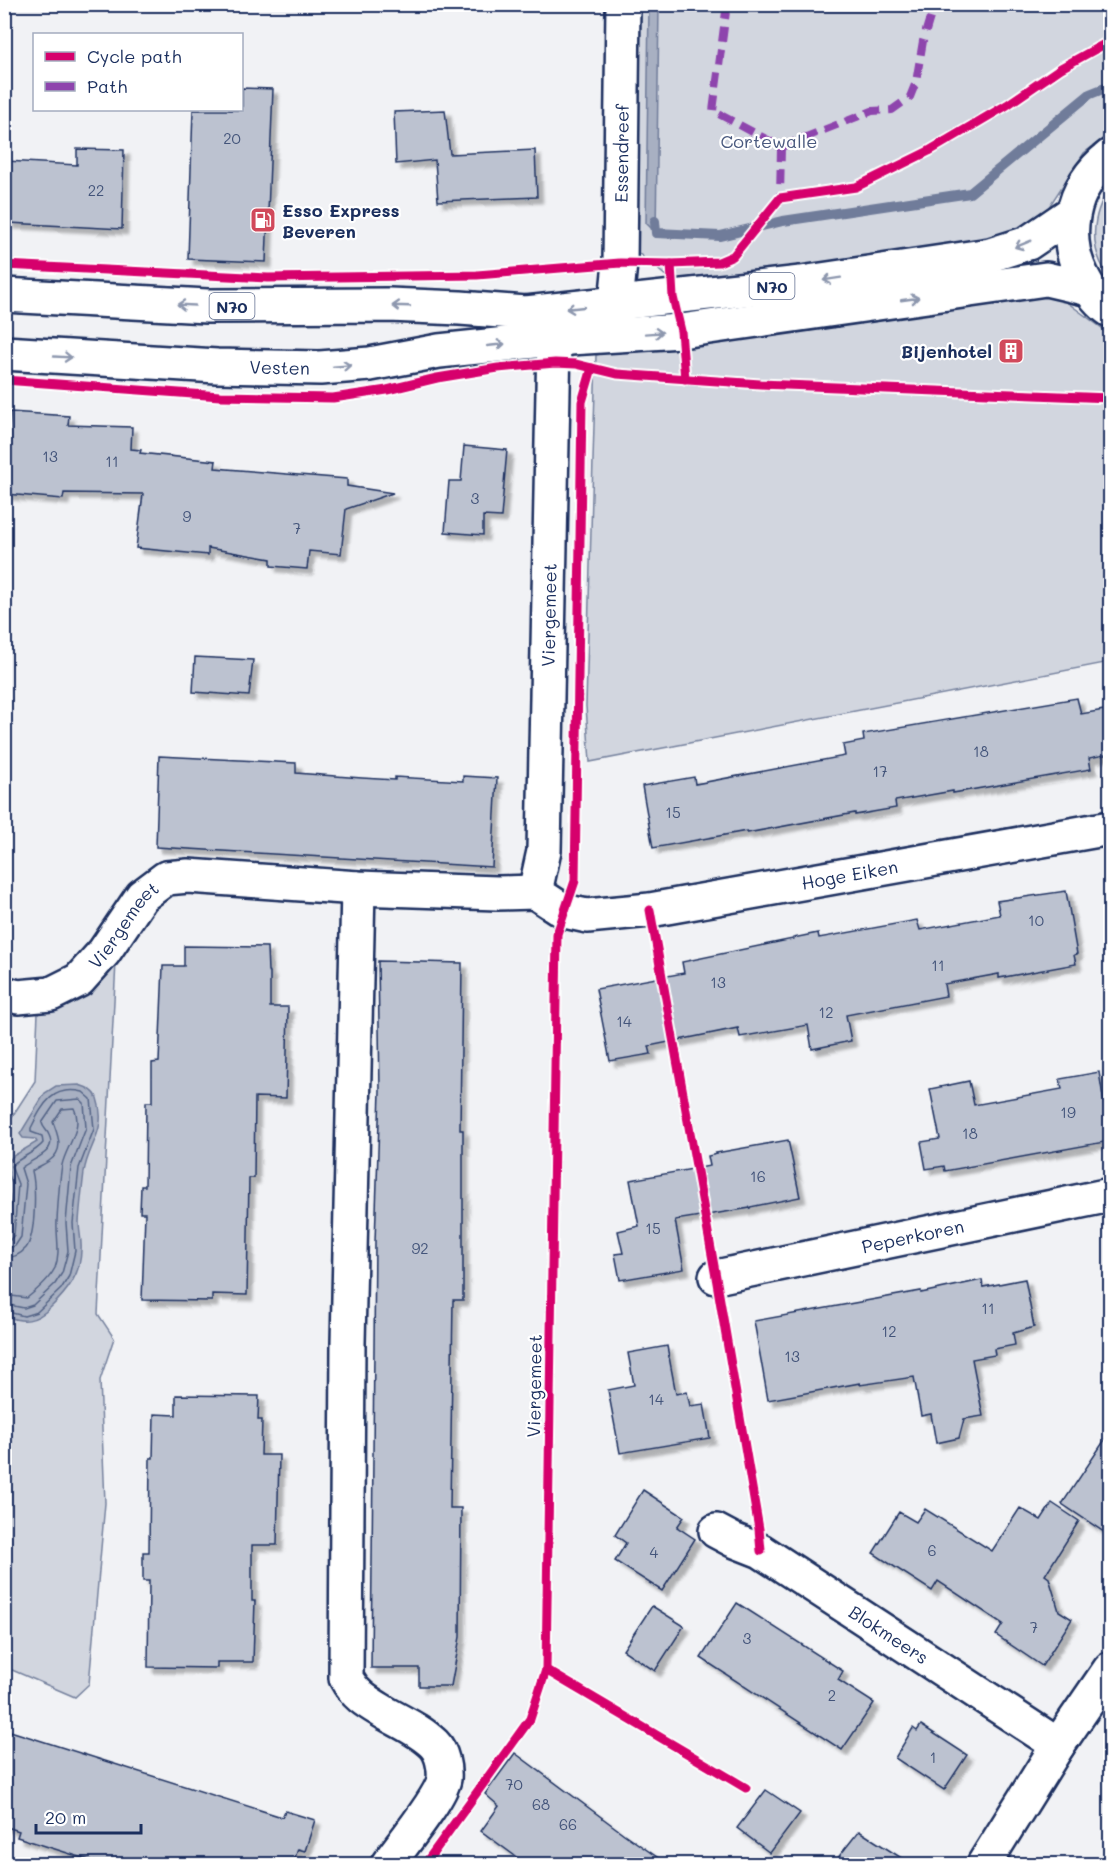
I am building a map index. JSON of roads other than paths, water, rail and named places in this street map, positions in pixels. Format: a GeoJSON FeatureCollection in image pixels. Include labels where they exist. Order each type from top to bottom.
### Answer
{"type":"FeatureCollection","features":[{"type":"Feature","properties":{"kind":"street","name":"Essendreef"},"geometry":{"type":"LineString","coordinates":[[616,303],[620,263],[623,4]]}},
{"type":"Feature","properties":{"kind":"street","name":"N70"},"geometry":{"type":"LineString","coordinates":[[1100,299],[1079,271],[1073,253],[1072,213],[1082,188],[1097,166],[1110,156]]}},
{"type":"Feature","properties":{"kind":"street","name":"N70"},"geometry":{"type":"LineString","coordinates":[[4,295],[207,306],[389,305],[526,313],[801,283],[990,255],[1028,243],[1072,213]]}},
{"type":"Feature","properties":{"kind":"street","name":"N70"},"geometry":{"type":"LineString","coordinates":[[554,339],[681,332],[1046,279],[1100,299]]}},
{"type":"Feature","properties":{"kind":"street","name":"Vesten"},"geometry":{"type":"LineString","coordinates":[[4,353],[217,366],[320,368],[370,364],[439,351],[554,339]]}},
{"type":"Feature","properties":{"kind":"street","name":"Viergemeet"},"geometry":{"type":"LineString","coordinates":[[4,993],[18,997],[51,994],[79,980],[104,952],[142,896],[166,878],[188,876],[358,888],[497,893],[535,892],[544,851],[554,339]]}},
{"type":"Feature","properties":{"kind":"street","name":"Hoge Eiken"},"geometry":{"type":"LineString","coordinates":[[535,892],[564,911],[587,916],[650,910],[1110,828]]}},
{"type":"Feature","properties":{"kind":"street"},"geometry":{"type":"LineString","coordinates":[[358,888],[348,1343],[346,1678],[352,1690],[369,1703],[420,1733],[435,1745],[442,1759],[444,1779],[428,1808],[388,1864]]}},
{"type":"Feature","properties":{"kind":"street","name":"Peperkoren"},"geometry":{"type":"LineString","coordinates":[[716,1276],[1110,1195]]}},
{"type":"Feature","properties":{"kind":"street","name":"Blokmeers"},"geometry":{"type":"LineString","coordinates":[[716,1531],[761,1551],[1058,1745]]}},
{"type":"Feature","properties":{"kind":"street"},"geometry":{"type":"LineString","coordinates":[[984,1864],[1058,1745],[1110,1669]]}},
{"type":"Feature","properties":{"kind":"water"},"geometry":{"type":"Polygon","coordinates":[[[649,5],[659,5],[656,233],[646,223],[649,5]]]}},
{"type":"Feature","properties":{"kind":"water"},"geometry":{"type":"Polygon","coordinates":[[[79,1085],[90,1089],[96,1095],[100,1120],[84,1172],[79,1222],[81,1247],[79,1267],[67,1289],[45,1313],[29,1320],[5,1316],[5,1236],[8,1234],[12,1190],[6,1165],[13,1156],[37,1142],[35,1139],[23,1138],[20,1134],[45,1093],[56,1086],[79,1085]]]}},
{"type":"Feature","properties":{"kind":"waterway"},"geometry":{"type":"LineString","coordinates":[[655,221],[656,233],[720,236],[783,221],[970,193],[1090,94],[1110,86]]}},
{"type":"Feature","properties":{"kind":"place","name":"Esso Express Beveren"},"geometry":{"type":"Point","coordinates":[263,220]}},
{"type":"Feature","properties":{"kind":"place","name":"Bijenhotel"},"geometry":{"type":"Point","coordinates":[1011,351]}},
{"type":"Feature","properties":{"kind":"park label","name":"Cortewalle"},"geometry":{"type":"Point","coordinates":[769,141]}}]}
